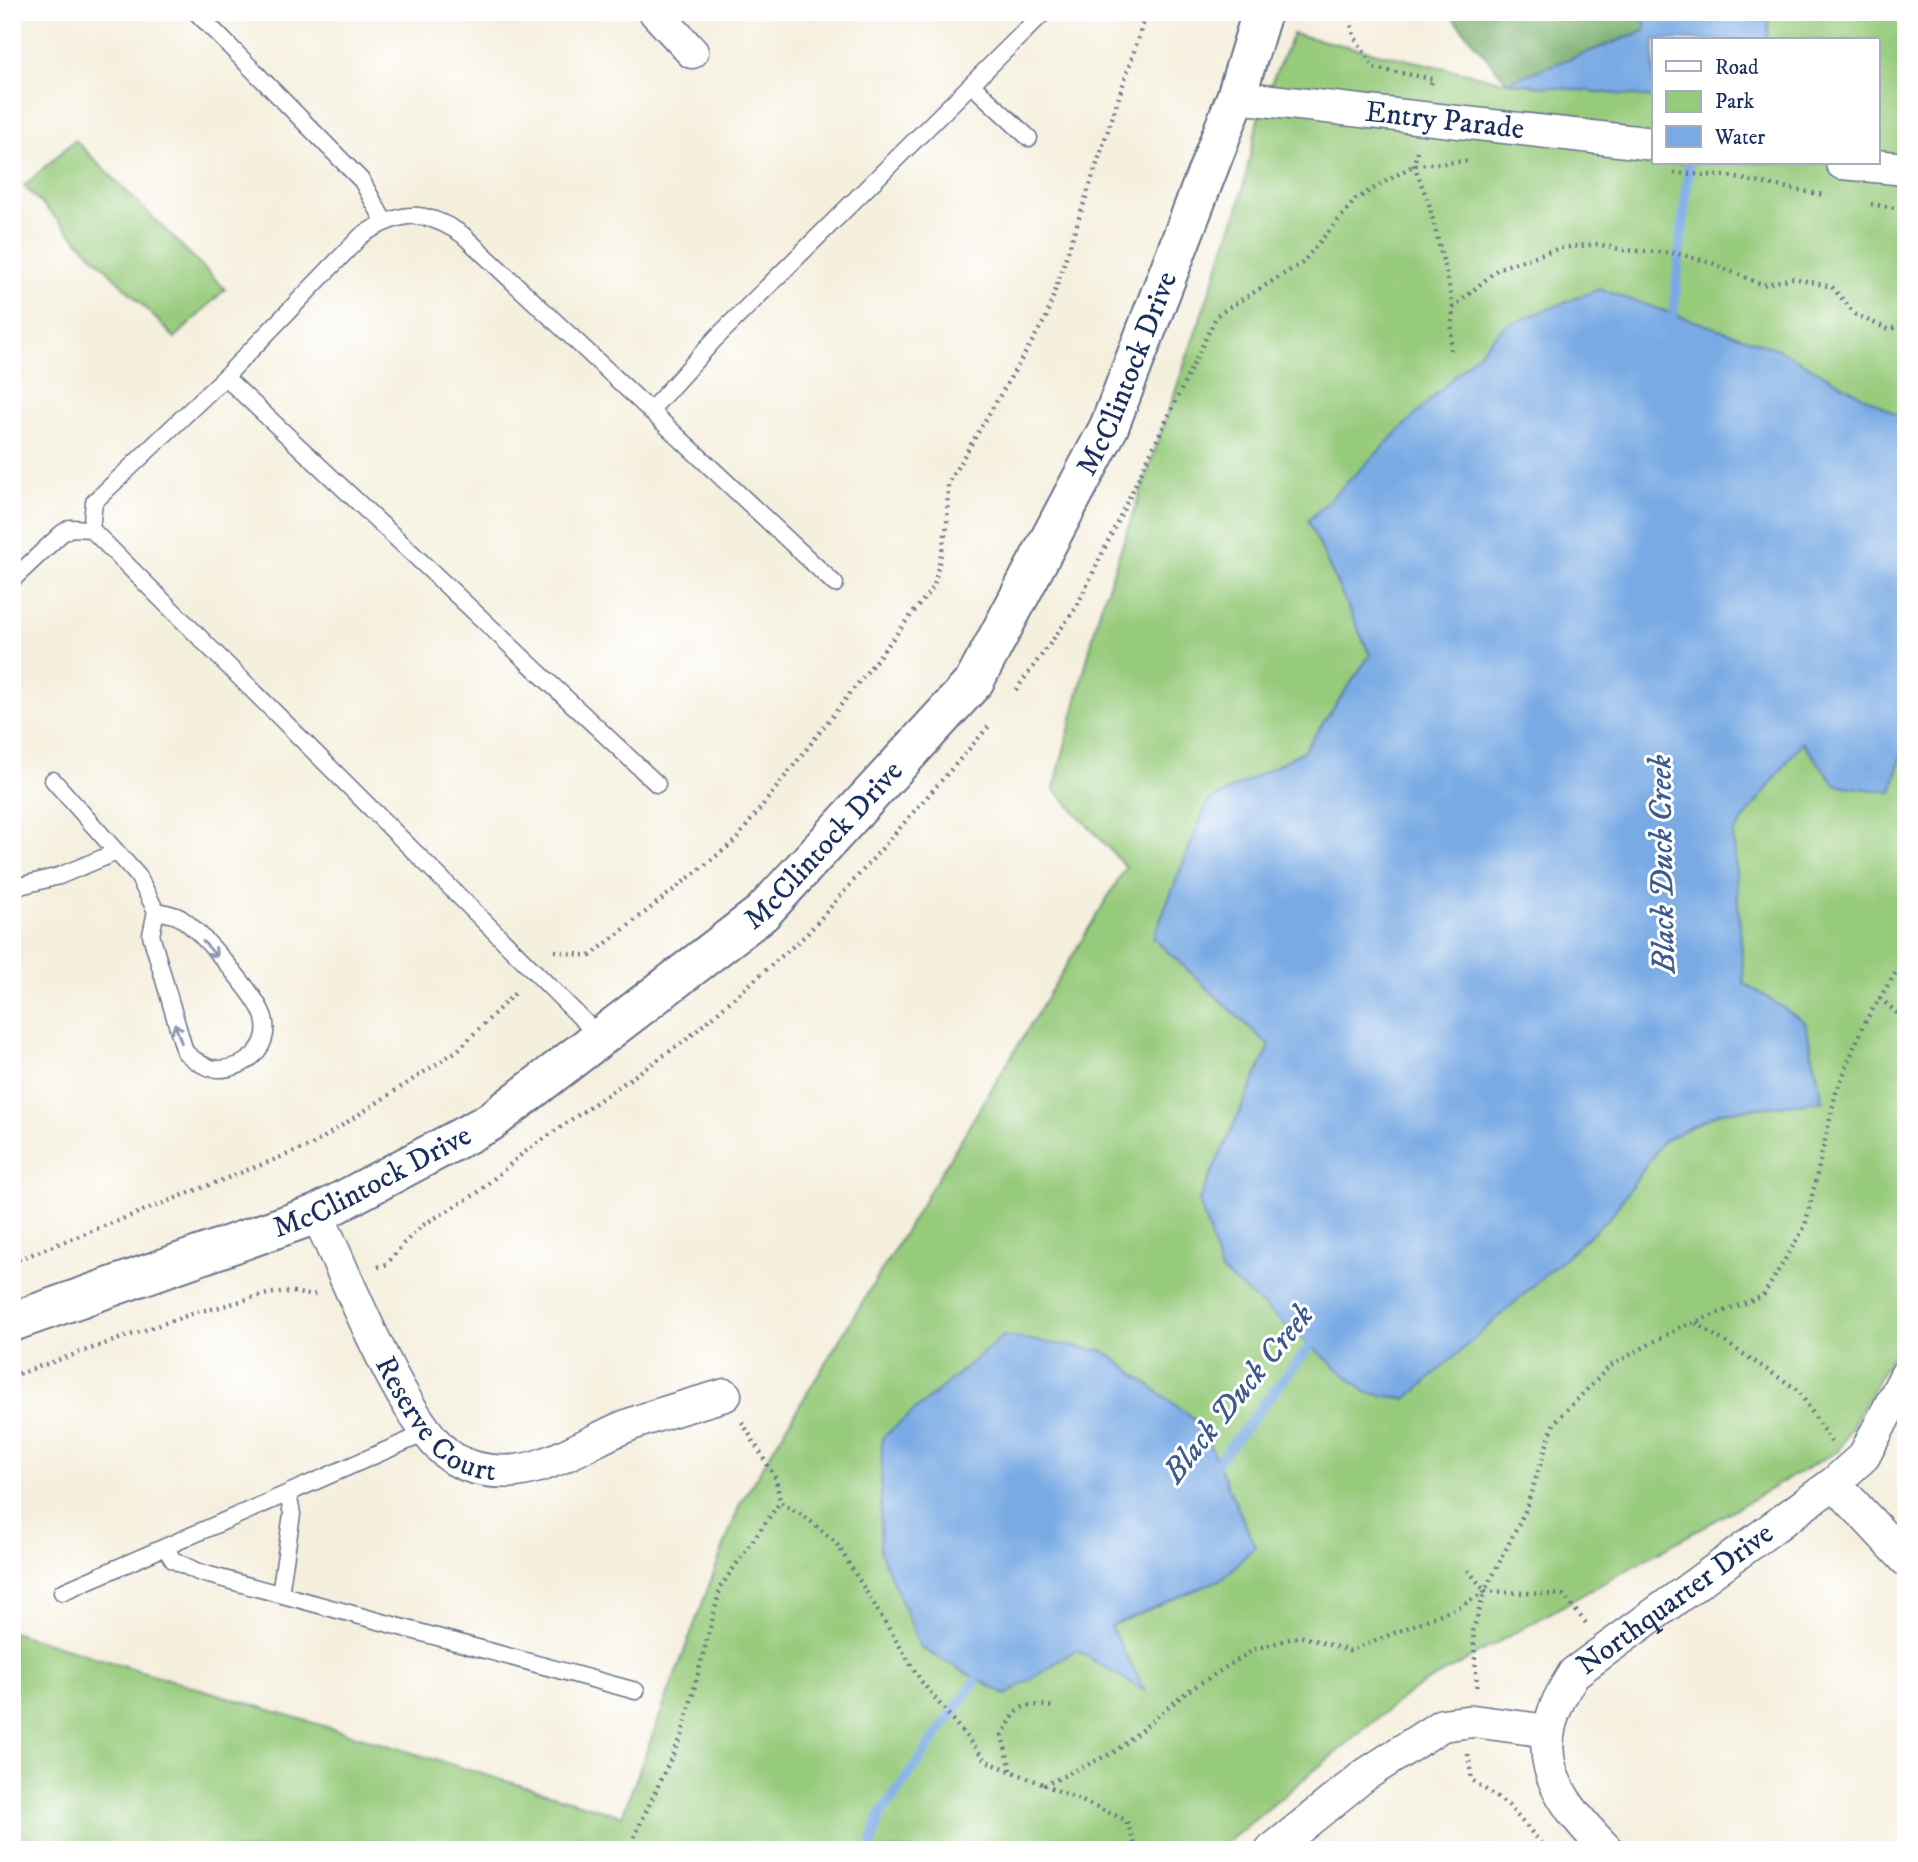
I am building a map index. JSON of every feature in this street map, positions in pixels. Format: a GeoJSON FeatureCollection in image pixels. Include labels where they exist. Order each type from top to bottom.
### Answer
{"type":"FeatureCollection","features":[{"type":"Feature","properties":{"kind":"street"},"geometry":{"type":"LineString","coordinates":[[655,12],[692,52]]}},
{"type":"Feature","properties":{"kind":"street","name":"McClintock Drive"},"geometry":{"type":"LineString","coordinates":[[12,1322],[317,1214],[490,1122],[762,913],[974,682],[1109,427],[1236,97],[1262,12]]}},
{"type":"Feature","properties":{"kind":"street","name":"Entry Parade"},"geometry":{"type":"LineString","coordinates":[[1236,97],[1652,144]]}},
{"type":"Feature","properties":{"kind":"street"},"geometry":{"type":"LineString","coordinates":[[1853,164],[1906,169]]}},
{"type":"Feature","properties":{"kind":"street","name":"Reserve Court"},"geometry":{"type":"LineString","coordinates":[[317,1214],[368,1325],[410,1406],[428,1432],[453,1458],[483,1471],[517,1471],[627,1426],[725,1395]]}},
{"type":"Feature","properties":{"kind":"street","name":"Northquarter Drive"},"geometry":{"type":"LineString","coordinates":[[1607,1850],[1560,1794],[1547,1758],[1548,1731],[1557,1700],[1574,1673],[1834,1483],[1864,1456],[1906,1375]]}},
{"type":"Feature","properties":{"kind":"street"},"geometry":{"type":"LineString","coordinates":[[1834,1483],[1906,1560]]}},
{"type":"Feature","properties":{"kind":"street"},"geometry":{"type":"LineString","coordinates":[[1272,1850],[1365,1775],[1442,1725],[1473,1721],[1548,1731]]}},
{"type":"Feature","properties":{"kind":"lane"},"geometry":{"type":"LineString","coordinates":[[197,12],[362,181],[384,221]]}},
{"type":"Feature","properties":{"kind":"lane"},"geometry":{"type":"LineString","coordinates":[[650,411],[715,338],[973,86],[1044,12]]}},
{"type":"Feature","properties":{"kind":"lane"},"geometry":{"type":"LineString","coordinates":[[973,86],[1029,138]]}},
{"type":"Feature","properties":{"kind":"lane"},"geometry":{"type":"LineString","coordinates":[[91,529],[94,502],[225,377],[362,234],[384,221],[414,214],[439,219],[463,235],[835,584]]}},
{"type":"Feature","properties":{"kind":"lane"},"geometry":{"type":"LineString","coordinates":[[225,377],[657,784]]}},
{"type":"Feature","properties":{"kind":"lane"},"geometry":{"type":"LineString","coordinates":[[12,580],[70,528],[91,529],[601,1038]]}},
{"type":"Feature","properties":{"kind":"lane"},"geometry":{"type":"LineString","coordinates":[[54,780],[138,876],[156,911],[151,934],[185,1052],[198,1063],[216,1069],[235,1067],[253,1058],[264,1040],[265,1020],[257,999],[181,918],[156,911]]}},
{"type":"Feature","properties":{"kind":"lane"},"geometry":{"type":"LineString","coordinates":[[12,888],[59,876],[117,852]]}},
{"type":"Feature","properties":{"kind":"lane"},"geometry":{"type":"LineString","coordinates":[[62,1592],[428,1432]]}},
{"type":"Feature","properties":{"kind":"lane"},"geometry":{"type":"LineString","coordinates":[[280,1594],[292,1514],[288,1494]]}},
{"type":"Feature","properties":{"kind":"lane"},"geometry":{"type":"LineString","coordinates":[[165,1547],[173,1560],[182,1566],[636,1691]]}},
{"type":"Feature","properties":{"kind":"path"},"geometry":{"type":"LineString","coordinates":[[12,1262],[312,1145],[458,1050],[555,951],[590,956],[734,842],[933,586],[947,526],[948,483],[1046,318],[1147,12]]}},
{"type":"Feature","properties":{"kind":"path"},"geometry":{"type":"LineString","coordinates":[[1348,12],[1354,36],[1374,68],[1433,79],[1413,165],[1429,204],[1453,309],[1450,354]]}},
{"type":"Feature","properties":{"kind":"path"},"geometry":{"type":"LineString","coordinates":[[1726,176],[1836,197]]}},
{"type":"Feature","properties":{"kind":"path"},"geometry":{"type":"LineString","coordinates":[[1863,202],[1905,210],[1903,323],[1906,334]]}},
{"type":"Feature","properties":{"kind":"path"},"geometry":{"type":"LineString","coordinates":[[1453,309],[1499,268],[1560,248],[1598,244],[1625,250],[1675,253],[1712,263],[1762,285],[1793,278],[1832,287],[1856,315],[1890,330],[1903,323]]}},
{"type":"Feature","properties":{"kind":"path"},"geometry":{"type":"LineString","coordinates":[[1547,1850],[1509,1806],[1472,1780],[1468,1753],[1477,1689],[1473,1631],[1485,1591],[1525,1511],[1554,1423],[1611,1366],[1696,1322],[1763,1296],[1805,1226],[1836,1093],[1863,1025],[1906,956]]}},
{"type":"Feature","properties":{"kind":"path"},"geometry":{"type":"LineString","coordinates":[[1880,998],[1906,1021]]}},
{"type":"Feature","properties":{"kind":"path"},"geometry":{"type":"LineString","coordinates":[[1696,1322],[1798,1390],[1830,1440]]}},
{"type":"Feature","properties":{"kind":"path"},"geometry":{"type":"LineString","coordinates":[[628,1850],[682,1735],[721,1586],[780,1502],[776,1479],[725,1395]]}},
{"type":"Feature","properties":{"kind":"path"},"geometry":{"type":"LineString","coordinates":[[780,1502],[808,1519],[837,1544],[921,1681],[986,1761],[1126,1820],[1137,1850]]}},
{"type":"Feature","properties":{"kind":"path"},"geometry":{"type":"LineString","coordinates":[[1468,1570],[1485,1591]]}},
{"type":"Feature","properties":{"kind":"path"},"geometry":{"type":"LineString","coordinates":[[1045,1785],[1116,1751],[1188,1691],[1255,1650],[1300,1636],[1350,1651],[1463,1605],[1485,1591],[1563,1595],[1606,1648]]}},
{"type":"Feature","properties":{"kind":"path"},"geometry":{"type":"LineString","coordinates":[[1011,1771],[1002,1735],[1017,1709],[1029,1703],[1054,1707]]}},
{"type":"Feature","properties":{"kind":"green space"},"geometry":{"type":"Polygon","coordinates":[[[1448,12],[1644,12],[1646,30],[1507,82],[1448,12]]]}},
{"type":"Feature","properties":{"kind":"green space"},"geometry":{"type":"Polygon","coordinates":[[[1770,12],[1906,12],[1906,420],[1778,349],[1309,521],[1370,655],[1304,751],[1208,802],[1153,938],[1270,1046],[1199,1200],[1610,1217],[1663,1141],[1720,1112],[1823,1101],[1805,1022],[1744,983],[1733,834],[1802,742],[1837,785],[1892,792],[1906,735],[1906,1330],[1838,1451],[1408,1693],[1218,1850],[12,1850],[12,1632],[622,1816],[740,1504],[1126,867],[1054,789],[1099,613],[1239,206],[1261,106],[1293,34],[1507,82],[1652,98],[1652,164],[1880,164],[1880,38],[1767,38],[1770,12]],[[1104,1351],[921,1648],[1005,1694],[1076,1650],[1144,1690],[1109,1626],[1224,1578],[1255,1546],[1200,1424],[1104,1351]]]}},
{"type":"Feature","properties":{"kind":"green space"},"geometry":{"type":"Polygon","coordinates":[[[75,140],[225,289],[175,338],[24,186],[75,140]]]}},
{"type":"Feature","properties":{"kind":"water"},"geometry":{"type":"Polygon","coordinates":[[[1644,12],[1770,12],[1767,38],[1652,38],[1652,98],[1507,82],[1645,31],[1644,12]]]}},
{"type":"Feature","properties":{"kind":"water"},"geometry":{"type":"Polygon","coordinates":[[[1599,289],[1778,349],[1906,420],[1906,735],[1892,792],[1836,785],[1802,742],[1733,834],[1744,983],[1805,1022],[1823,1101],[1720,1112],[1663,1141],[1610,1217],[1407,1399],[1367,1393],[1221,1271],[1199,1201],[1270,1046],[1153,938],[1208,802],[1304,751],[1370,655],[1308,521],[1505,326],[1599,289]]]}},
{"type":"Feature","properties":{"kind":"water"},"geometry":{"type":"Polygon","coordinates":[[[1003,1336],[1104,1351],[1200,1424],[1255,1546],[1224,1578],[1110,1626],[1145,1691],[1076,1650],[1006,1695],[921,1648],[880,1551],[882,1438],[1003,1336]]]}},
{"type":"Feature","properties":{"kind":"waterway","name":"Black Duck Creek"},"geometry":{"type":"LineString","coordinates":[[1672,326],[1689,164]]}},
{"type":"Feature","properties":{"kind":"waterway","name":"Black Duck Creek"},"geometry":{"type":"LineString","coordinates":[[1209,1473],[1319,1335]]}},
{"type":"Feature","properties":{"kind":"waterway","name":"Black Duck Creek"},"geometry":{"type":"LineString","coordinates":[[870,1850],[879,1817],[985,1667]]}}]}
